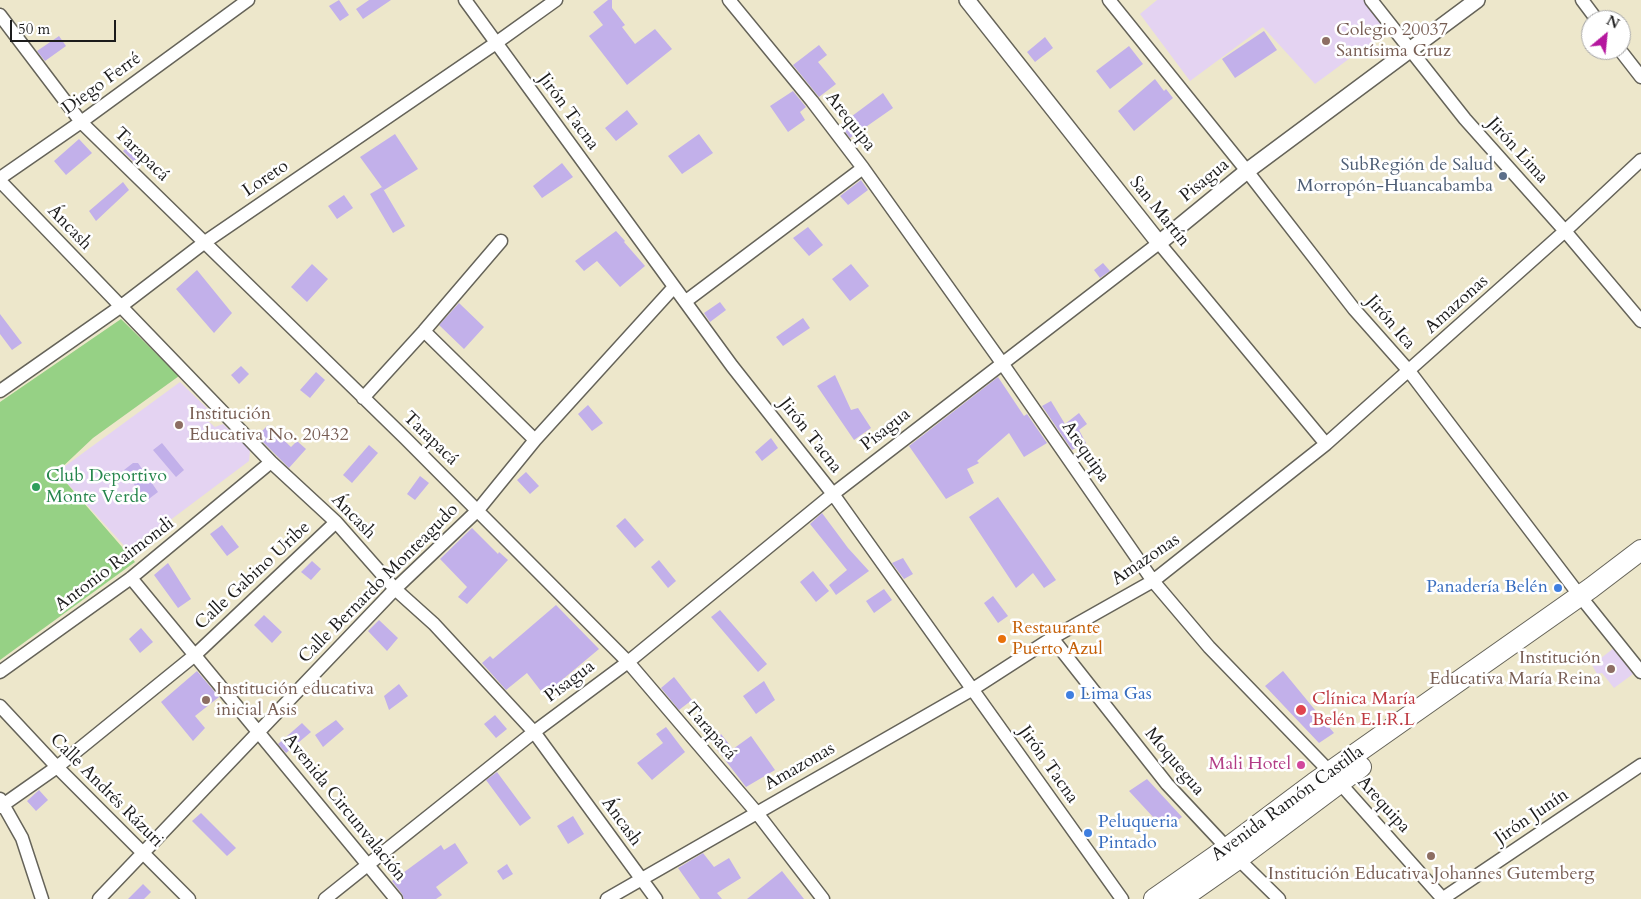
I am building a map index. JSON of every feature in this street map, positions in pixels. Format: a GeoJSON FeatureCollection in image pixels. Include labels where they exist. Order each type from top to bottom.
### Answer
{"type":"FeatureCollection","features":[{"type":"Feature","properties":{"kind":"main road","name":"Avenida Ramón Castilla"},"geometry":{"type":"LineString","coordinates":[[1585,601],[1641,550]]}},
{"type":"Feature","properties":{"kind":"main road","name":"Avenida Ramón Castilla"},"geometry":{"type":"LineString","coordinates":[[1181,899],[1233,854],[1335,777],[1585,601],[1641,566]]}},
{"type":"Feature","properties":{"kind":"main road","name":"Avenida Ramón Castilla"},"geometry":{"type":"LineString","coordinates":[[1154,899],[1233,854]]}},
{"type":"Feature","properties":{"kind":"street","name":"Diego Ferré"},"geometry":{"type":"LineString","coordinates":[[0,179],[81,122],[230,5],[248,0]]}},
{"type":"Feature","properties":{"kind":"street","name":"Jirón Tacna"},"geometry":{"type":"LineString","coordinates":[[465,0],[732,366],[834,494],[1122,899]]}},
{"type":"Feature","properties":{"kind":"street","name":"Loreto"},"geometry":{"type":"LineString","coordinates":[[0,391],[120,307],[204,242],[556,0]]}},
{"type":"Feature","properties":{"kind":"street","name":"Arequipa"},"geometry":{"type":"LineString","coordinates":[[729,0],[812,101],[863,168],[1153,581],[1208,647],[1335,777],[1442,899]]}},
{"type":"Feature","properties":{"kind":"street","name":"San Martín"},"geometry":{"type":"LineString","coordinates":[[967,0],[1159,243],[1326,444]]}},
{"type":"Feature","properties":{"kind":"street","name":"Jirón Ica"},"geometry":{"type":"LineString","coordinates":[[1109,0],[1247,170],[1354,309],[1409,371],[1641,672]]}},
{"type":"Feature","properties":{"kind":"street","name":"Jirón Lima"},"geometry":{"type":"LineString","coordinates":[[1371,0],[1465,119],[1641,320]]}},
{"type":"Feature","properties":{"kind":"street","name":"Pisagua"},"geometry":{"type":"LineString","coordinates":[[325,899],[534,732],[628,662],[834,494],[1159,243],[1247,170],[1477,0]]}},
{"type":"Feature","properties":{"kind":"street","name":"Tarapacá"},"geometry":{"type":"LineString","coordinates":[[0,15],[81,122],[478,510],[628,662],[757,813],[823,899]]}},
{"type":"Feature","properties":{"kind":"street"},"geometry":{"type":"LineString","coordinates":[[1628,60],[1641,77]]}},
{"type":"Feature","properties":{"kind":"street","name":"Amazonas"},"geometry":{"type":"LineString","coordinates":[[606,899],[973,689],[1052,638],[1153,581],[1326,444],[1565,231],[1641,160]]}},
{"type":"Feature","properties":{"kind":"street"},"geometry":{"type":"LineString","coordinates":[[686,301],[863,168]]}},
{"type":"Feature","properties":{"kind":"street","name":"Áncash"},"geometry":{"type":"LineString","coordinates":[[0,179],[120,307],[271,462],[336,522],[395,589],[434,624],[534,732],[656,899]]}},
{"type":"Feature","properties":{"kind":"street"},"geometry":{"type":"LineString","coordinates":[[363,398],[424,331],[501,241]]}},
{"type":"Feature","properties":{"kind":"street","name":"Calle Bernardo Monteagudo"},"geometry":{"type":"LineString","coordinates":[[99,899],[395,589],[478,510],[535,440],[674,287]]}},
{"type":"Feature","properties":{"kind":"street"},"geometry":{"type":"LineString","coordinates":[[424,331],[535,440]]}},
{"type":"Feature","properties":{"kind":"street","name":"Antonio Raimondi"},"geometry":{"type":"LineString","coordinates":[[0,672],[131,578],[271,462]]}},
{"type":"Feature","properties":{"kind":"street","name":"Calle Gabino Uribe"},"geometry":{"type":"LineString","coordinates":[[1,803],[57,767],[195,655],[336,522]]}},
{"type":"Feature","properties":{"kind":"street","name":"Avenida Circunvalación"},"geometry":{"type":"LineString","coordinates":[[131,578],[396,899]]}},
{"type":"Feature","properties":{"kind":"street","name":"Moquegua"},"geometry":{"type":"LineString","coordinates":[[1052,638],[1167,784],[1233,854],[1279,899]]}},
{"type":"Feature","properties":{"kind":"street","name":"Calle Andrés Rázuri"},"geometry":{"type":"LineString","coordinates":[[0,706],[57,767],[189,899]]}},
{"type":"Feature","properties":{"kind":"street","name":"Jirón Junín"},"geometry":{"type":"LineString","coordinates":[[1442,899],[1641,765]]}},
{"type":"Feature","properties":{"kind":"street"},"geometry":{"type":"LineString","coordinates":[[1,803],[22,838],[42,899]]}},
{"type":"Feature","properties":{"kind":"shaded area","name":"Colegio 20037 Santísima Cruz"},"geometry":{"type":"Polygon","coordinates":[[[1157,0],[1368,0],[1392,32],[1361,50],[1315,84],[1263,27],[1190,81],[1140,14],[1157,0]]]}},
{"type":"Feature","properties":{"kind":"shaded area"},"geometry":{"type":"Polygon","coordinates":[[[180,382],[212,413],[208,421],[215,427],[223,424],[250,450],[249,461],[129,551],[57,472],[180,382]]]}},
{"type":"Feature","properties":{"kind":"shaded area","name":"Institución Educativa María Reina"},"geometry":{"type":"Polygon","coordinates":[[[1614,648],[1633,674],[1614,688],[1602,673],[1597,674],[1592,665],[1614,648]]]}},
{"type":"Feature","properties":{"kind":"green space","name":"Club Deportivo Monte Verde"},"geometry":{"type":"Polygon","coordinates":[[[121,319],[179,376],[93,438],[57,472],[135,562],[0,660],[0,402],[121,319]]]}},
{"type":"Feature","properties":{"kind":"building"},"geometry":{"type":"Polygon","coordinates":[[[339,0],[349,15],[340,21],[329,6],[339,0]]]}},
{"type":"Feature","properties":{"kind":"building"},"geometry":{"type":"Polygon","coordinates":[[[369,0],[391,0],[363,19],[356,9],[369,0]]]}},
{"type":"Feature","properties":{"kind":"building"},"geometry":{"type":"Polygon","coordinates":[[[608,0],[612,0],[612,8],[625,25],[622,27],[635,44],[655,29],[672,49],[627,85],[589,36],[603,25],[593,12],[608,0]]]}},
{"type":"Feature","properties":{"kind":"building"},"geometry":{"type":"Polygon","coordinates":[[[1264,31],[1277,50],[1235,78],[1222,59],[1264,31]]]}},
{"type":"Feature","properties":{"kind":"building"},"geometry":{"type":"Polygon","coordinates":[[[59,36],[66,46],[45,61],[37,51],[59,36]]]}},
{"type":"Feature","properties":{"kind":"building"},"geometry":{"type":"Polygon","coordinates":[[[1045,37],[1053,48],[1035,62],[1027,52],[1045,37]]]}},
{"type":"Feature","properties":{"kind":"building"},"geometry":{"type":"Polygon","coordinates":[[[819,45],[827,55],[818,62],[836,84],[819,97],[793,65],[819,45]]]}},
{"type":"Feature","properties":{"kind":"building"},"geometry":{"type":"Polygon","coordinates":[[[1129,46],[1143,64],[1110,89],[1096,71],[1129,46]]]}},
{"type":"Feature","properties":{"kind":"building"},"geometry":{"type":"Polygon","coordinates":[[[1155,79],[1164,91],[1166,89],[1173,98],[1134,131],[1118,111],[1155,79]]]}},
{"type":"Feature","properties":{"kind":"building"},"geometry":{"type":"Polygon","coordinates":[[[793,91],[806,107],[800,112],[805,120],[788,132],[770,106],[793,91]]]}},
{"type":"Feature","properties":{"kind":"building"},"geometry":{"type":"Polygon","coordinates":[[[883,93],[893,108],[850,138],[840,125],[883,93]]]}},
{"type":"Feature","properties":{"kind":"building"},"geometry":{"type":"Polygon","coordinates":[[[627,110],[638,124],[616,141],[605,128],[627,110]]]}},
{"type":"Feature","properties":{"kind":"building"},"geometry":{"type":"Polygon","coordinates":[[[395,134],[418,169],[384,190],[360,157],[395,134]]]}},
{"type":"Feature","properties":{"kind":"building"},"geometry":{"type":"Polygon","coordinates":[[[699,134],[713,153],[682,174],[668,156],[699,134]]]}},
{"type":"Feature","properties":{"kind":"building"},"geometry":{"type":"Polygon","coordinates":[[[79,139],[92,153],[66,175],[54,161],[79,139]]]}},
{"type":"Feature","properties":{"kind":"building"},"geometry":{"type":"Polygon","coordinates":[[[127,147],[143,162],[138,166],[123,151],[127,147]]]}},
{"type":"Feature","properties":{"kind":"building"},"geometry":{"type":"Polygon","coordinates":[[[562,163],[573,177],[542,198],[533,186],[562,163]]]}},
{"type":"Feature","properties":{"kind":"building"},"geometry":{"type":"Polygon","coordinates":[[[861,180],[868,190],[848,205],[840,196],[861,180]]]}},
{"type":"Feature","properties":{"kind":"building"},"geometry":{"type":"Polygon","coordinates":[[[123,182],[129,190],[96,221],[89,211],[123,182]]]}},
{"type":"Feature","properties":{"kind":"building"},"geometry":{"type":"Polygon","coordinates":[[[382,187],[405,226],[393,233],[370,194],[382,187]]]}},
{"type":"Feature","properties":{"kind":"building"},"geometry":{"type":"Polygon","coordinates":[[[344,195],[353,208],[337,219],[328,206],[344,195]]]}},
{"type":"Feature","properties":{"kind":"building"},"geometry":{"type":"Polygon","coordinates":[[[808,227],[823,245],[809,256],[793,238],[808,227]]]}},
{"type":"Feature","properties":{"kind":"building"},"geometry":{"type":"Polygon","coordinates":[[[616,231],[645,266],[620,287],[597,261],[584,271],[575,261],[616,231]]]}},
{"type":"Feature","properties":{"kind":"building"},"geometry":{"type":"Polygon","coordinates":[[[1103,263],[1110,271],[1100,278],[1094,270],[1103,263]]]}},
{"type":"Feature","properties":{"kind":"building"},"geometry":{"type":"Polygon","coordinates":[[[312,264],[328,279],[307,302],[291,287],[312,264]]]}},
{"type":"Feature","properties":{"kind":"building"},"geometry":{"type":"Polygon","coordinates":[[[851,264],[869,286],[850,301],[832,279],[851,264]]]}},
{"type":"Feature","properties":{"kind":"building"},"geometry":{"type":"Polygon","coordinates":[[[197,270],[232,313],[214,333],[176,289],[197,270]]]}},
{"type":"Feature","properties":{"kind":"building"},"geometry":{"type":"Polygon","coordinates":[[[720,302],[726,310],[710,322],[704,313],[720,302]]]}},
{"type":"Feature","properties":{"kind":"building"},"geometry":{"type":"Polygon","coordinates":[[[459,303],[484,327],[464,349],[439,325],[459,303]]]}},
{"type":"Feature","properties":{"kind":"building"},"geometry":{"type":"Polygon","coordinates":[[[0,314],[22,343],[12,350],[0,334],[0,314]]]}},
{"type":"Feature","properties":{"kind":"building"},"geometry":{"type":"Polygon","coordinates":[[[803,318],[810,328],[783,346],[776,337],[803,318]]]}},
{"type":"Feature","properties":{"kind":"building"},"geometry":{"type":"Polygon","coordinates":[[[241,366],[249,374],[239,384],[231,375],[241,366]]]}},
{"type":"Feature","properties":{"kind":"building"},"geometry":{"type":"Polygon","coordinates":[[[316,372],[325,380],[310,398],[300,390],[316,372]]]}},
{"type":"Feature","properties":{"kind":"building"},"geometry":{"type":"Polygon","coordinates":[[[835,375],[851,410],[858,408],[871,428],[854,440],[817,386],[835,375]]]}},
{"type":"Feature","properties":{"kind":"building"},"geometry":{"type":"Polygon","coordinates":[[[998,377],[1024,416],[1027,414],[1047,443],[1024,457],[1009,433],[977,461],[979,463],[967,469],[974,483],[946,499],[909,446],[998,377]]]}},
{"type":"Feature","properties":{"kind":"building"},"geometry":{"type":"Polygon","coordinates":[[[1051,401],[1065,424],[1079,413],[1087,424],[1079,430],[1086,443],[1072,450],[1042,406],[1051,401]]]}},
{"type":"Feature","properties":{"kind":"building"},"geometry":{"type":"Polygon","coordinates":[[[588,405],[603,423],[592,431],[578,414],[588,405]]]}},
{"type":"Feature","properties":{"kind":"building"},"geometry":{"type":"Polygon","coordinates":[[[268,425],[291,447],[297,441],[306,449],[289,468],[257,436],[268,425]]]}},
{"type":"Feature","properties":{"kind":"building"},"geometry":{"type":"Polygon","coordinates":[[[771,438],[778,448],[762,461],[755,452],[771,438]]]}},
{"type":"Feature","properties":{"kind":"building"},"geometry":{"type":"Polygon","coordinates":[[[162,443],[184,470],[176,477],[153,450],[162,443]]]}},
{"type":"Feature","properties":{"kind":"building"},"geometry":{"type":"Polygon","coordinates":[[[369,445],[378,453],[352,483],[343,475],[369,445]]]}},
{"type":"Feature","properties":{"kind":"building"},"geometry":{"type":"Polygon","coordinates":[[[133,463],[138,463],[158,492],[146,501],[124,470],[133,463]]]}},
{"type":"Feature","properties":{"kind":"building"},"geometry":{"type":"Polygon","coordinates":[[[526,472],[539,486],[530,494],[517,480],[526,472]]]}},
{"type":"Feature","properties":{"kind":"building"},"geometry":{"type":"Polygon","coordinates":[[[420,476],[429,483],[415,500],[407,494],[420,476]]]}},
{"type":"Feature","properties":{"kind":"building"},"geometry":{"type":"Polygon","coordinates":[[[998,497],[1056,580],[1044,588],[1033,573],[1016,588],[969,517],[998,497]]]}},
{"type":"Feature","properties":{"kind":"building"},"geometry":{"type":"Polygon","coordinates":[[[822,513],[848,548],[869,571],[836,595],[829,585],[847,570],[810,524],[822,513]]]}},
{"type":"Feature","properties":{"kind":"building"},"geometry":{"type":"Polygon","coordinates":[[[625,518],[644,540],[635,548],[616,526],[625,518]]]}},
{"type":"Feature","properties":{"kind":"building"},"geometry":{"type":"Polygon","coordinates":[[[222,525],[239,547],[227,556],[210,534],[222,525]]]}},
{"type":"Feature","properties":{"kind":"building"},"geometry":{"type":"Polygon","coordinates":[[[472,528],[498,554],[499,552],[508,560],[467,604],[458,597],[467,587],[440,559],[472,528]]]}},
{"type":"Feature","properties":{"kind":"building"},"geometry":{"type":"Polygon","coordinates":[[[903,558],[913,574],[904,579],[892,563],[903,558]]]}},
{"type":"Feature","properties":{"kind":"building"},"geometry":{"type":"Polygon","coordinates":[[[659,560],[676,581],[668,588],[651,567],[659,560]]]}},
{"type":"Feature","properties":{"kind":"building"},"geometry":{"type":"Polygon","coordinates":[[[312,561],[321,569],[311,580],[301,572],[312,561]]]}},
{"type":"Feature","properties":{"kind":"building"},"geometry":{"type":"Polygon","coordinates":[[[168,563],[191,599],[178,608],[154,575],[168,563]]]}},
{"type":"Feature","properties":{"kind":"building"},"geometry":{"type":"Polygon","coordinates":[[[813,571],[829,591],[816,602],[800,582],[813,571]]]}},
{"type":"Feature","properties":{"kind":"building"},"geometry":{"type":"Polygon","coordinates":[[[884,589],[892,600],[874,613],[866,601],[884,589]]]}},
{"type":"Feature","properties":{"kind":"building"},"geometry":{"type":"Polygon","coordinates":[[[993,596],[1008,616],[998,623],[984,603],[993,596]]]}},
{"type":"Feature","properties":{"kind":"building"},"geometry":{"type":"Polygon","coordinates":[[[556,605],[599,649],[544,695],[527,673],[506,690],[482,663],[490,656],[493,659],[556,605]]]}},
{"type":"Feature","properties":{"kind":"building"},"geometry":{"type":"Polygon","coordinates":[[[720,610],[767,664],[758,672],[711,617],[720,610]]]}},
{"type":"Feature","properties":{"kind":"building"},"geometry":{"type":"Polygon","coordinates":[[[264,615],[282,632],[272,643],[254,625],[264,615]]]}},
{"type":"Feature","properties":{"kind":"building"},"geometry":{"type":"Polygon","coordinates":[[[379,620],[398,638],[387,651],[368,631],[379,620]]]}},
{"type":"Feature","properties":{"kind":"building"},"geometry":{"type":"Polygon","coordinates":[[[141,628],[153,642],[140,653],[129,639],[141,628]]]}},
{"type":"Feature","properties":{"kind":"building"},"geometry":{"type":"Polygon","coordinates":[[[197,671],[219,697],[195,716],[205,728],[193,741],[161,702],[197,671]]]}},
{"type":"Feature","properties":{"kind":"building","name":"Clínica María Belén E.I.R.L"},"geometry":{"type":"Polygon","coordinates":[[[1283,671],[1334,733],[1319,743],[1265,686],[1283,671]]]}},
{"type":"Feature","properties":{"kind":"building"},"geometry":{"type":"Polygon","coordinates":[[[674,677],[692,700],[679,710],[661,688],[674,677]]]}},
{"type":"Feature","properties":{"kind":"building"},"geometry":{"type":"Polygon","coordinates":[[[764,681],[775,700],[756,714],[743,696],[764,681]]]}},
{"type":"Feature","properties":{"kind":"building"},"geometry":{"type":"Polygon","coordinates":[[[399,684],[408,696],[389,710],[384,696],[399,684]]]}},
{"type":"Feature","properties":{"kind":"building"},"geometry":{"type":"Polygon","coordinates":[[[495,715],[507,729],[496,738],[484,724],[495,715]]]}},
{"type":"Feature","properties":{"kind":"building"},"geometry":{"type":"Polygon","coordinates":[[[336,720],[344,729],[323,747],[315,735],[336,720]]]}},
{"type":"Feature","properties":{"kind":"building"},"geometry":{"type":"Polygon","coordinates":[[[302,723],[311,732],[286,753],[278,744],[302,723]]]}},
{"type":"Feature","properties":{"kind":"building"},"geometry":{"type":"Polygon","coordinates":[[[666,727],[685,752],[652,780],[637,763],[663,743],[656,734],[666,727]]]}},
{"type":"Feature","properties":{"kind":"building"},"geometry":{"type":"Polygon","coordinates":[[[721,734],[733,749],[751,736],[775,770],[746,787],[712,743],[721,734]]]}},
{"type":"Feature","properties":{"kind":"building"},"geometry":{"type":"Polygon","coordinates":[[[497,772],[531,818],[520,826],[486,780],[497,772]]]}},
{"type":"Feature","properties":{"kind":"building"},"geometry":{"type":"Polygon","coordinates":[[[1147,779],[1182,817],[1165,830],[1129,791],[1147,779]]]}},
{"type":"Feature","properties":{"kind":"building"},"geometry":{"type":"Polygon","coordinates":[[[39,790],[48,800],[36,811],[27,801],[39,790]]]}},
{"type":"Feature","properties":{"kind":"building"},"geometry":{"type":"Polygon","coordinates":[[[201,813],[236,848],[227,856],[192,821],[201,813]]]}},
{"type":"Feature","properties":{"kind":"building"},"geometry":{"type":"Polygon","coordinates":[[[573,816],[584,834],[568,844],[557,826],[573,816]]]}},
{"type":"Feature","properties":{"kind":"building"},"geometry":{"type":"Polygon","coordinates":[[[455,843],[468,863],[436,887],[442,895],[436,899],[404,899],[392,881],[441,845],[444,850],[455,843]]]}},
{"type":"Feature","properties":{"kind":"building"},"geometry":{"type":"Polygon","coordinates":[[[703,853],[714,867],[729,858],[741,878],[717,893],[722,899],[700,899],[678,868],[703,853]]]}},
{"type":"Feature","properties":{"kind":"building"},"geometry":{"type":"Polygon","coordinates":[[[507,864],[513,874],[503,880],[497,871],[507,864]]]}},
{"type":"Feature","properties":{"kind":"building"},"geometry":{"type":"Polygon","coordinates":[[[782,871],[804,899],[747,899],[782,871]]]}},
{"type":"Feature","properties":{"kind":"building"},"geometry":{"type":"Polygon","coordinates":[[[143,884],[151,892],[144,899],[128,899],[143,884]]]}},
{"type":"Feature","properties":{"kind":"place","name":"Colegio 20037 Santísima Cruz"},"geometry":{"type":"Point","coordinates":[1326,41]}},
{"type":"Feature","properties":{"kind":"place","name":"SubRegión de Salud Morropón-Huancabamba"},"geometry":{"type":"Point","coordinates":[1503,176]}},
{"type":"Feature","properties":{"kind":"place","name":"Institución Educativa No. 20432"},"geometry":{"type":"Point","coordinates":[179,425]}},
{"type":"Feature","properties":{"kind":"place","name":"Club Deportivo Monte Verde"},"geometry":{"type":"Point","coordinates":[36,487]}},
{"type":"Feature","properties":{"kind":"place","name":"Panadería Belén"},"geometry":{"type":"Point","coordinates":[1558,588]}},
{"type":"Feature","properties":{"kind":"place","name":"Restaurante Puerto Azul"},"geometry":{"type":"Point","coordinates":[1002,639]}},
{"type":"Feature","properties":{"kind":"place","name":"Institución Educativa María Reina"},"geometry":{"type":"Point","coordinates":[1611,669]}},
{"type":"Feature","properties":{"kind":"place","name":"Lima Gas"},"geometry":{"type":"Point","coordinates":[1070,695]}},
{"type":"Feature","properties":{"kind":"place","name":"Institución educativa inicial Asis"},"geometry":{"type":"Point","coordinates":[206,700]}},
{"type":"Feature","properties":{"kind":"place","name":"Clínica María Belén E.I.R.L"},"geometry":{"type":"Point","coordinates":[1301,710]}},
{"type":"Feature","properties":{"kind":"place","name":"Mali Hotel"},"geometry":{"type":"Point","coordinates":[1301,765]}},
{"type":"Feature","properties":{"kind":"place","name":"Peluqueria Pintado"},"geometry":{"type":"Point","coordinates":[1088,833]}},
{"type":"Feature","properties":{"kind":"place","name":"Institución Educativa Johannes Gutemberg"},"geometry":{"type":"Point","coordinates":[1431,856]}}]}
